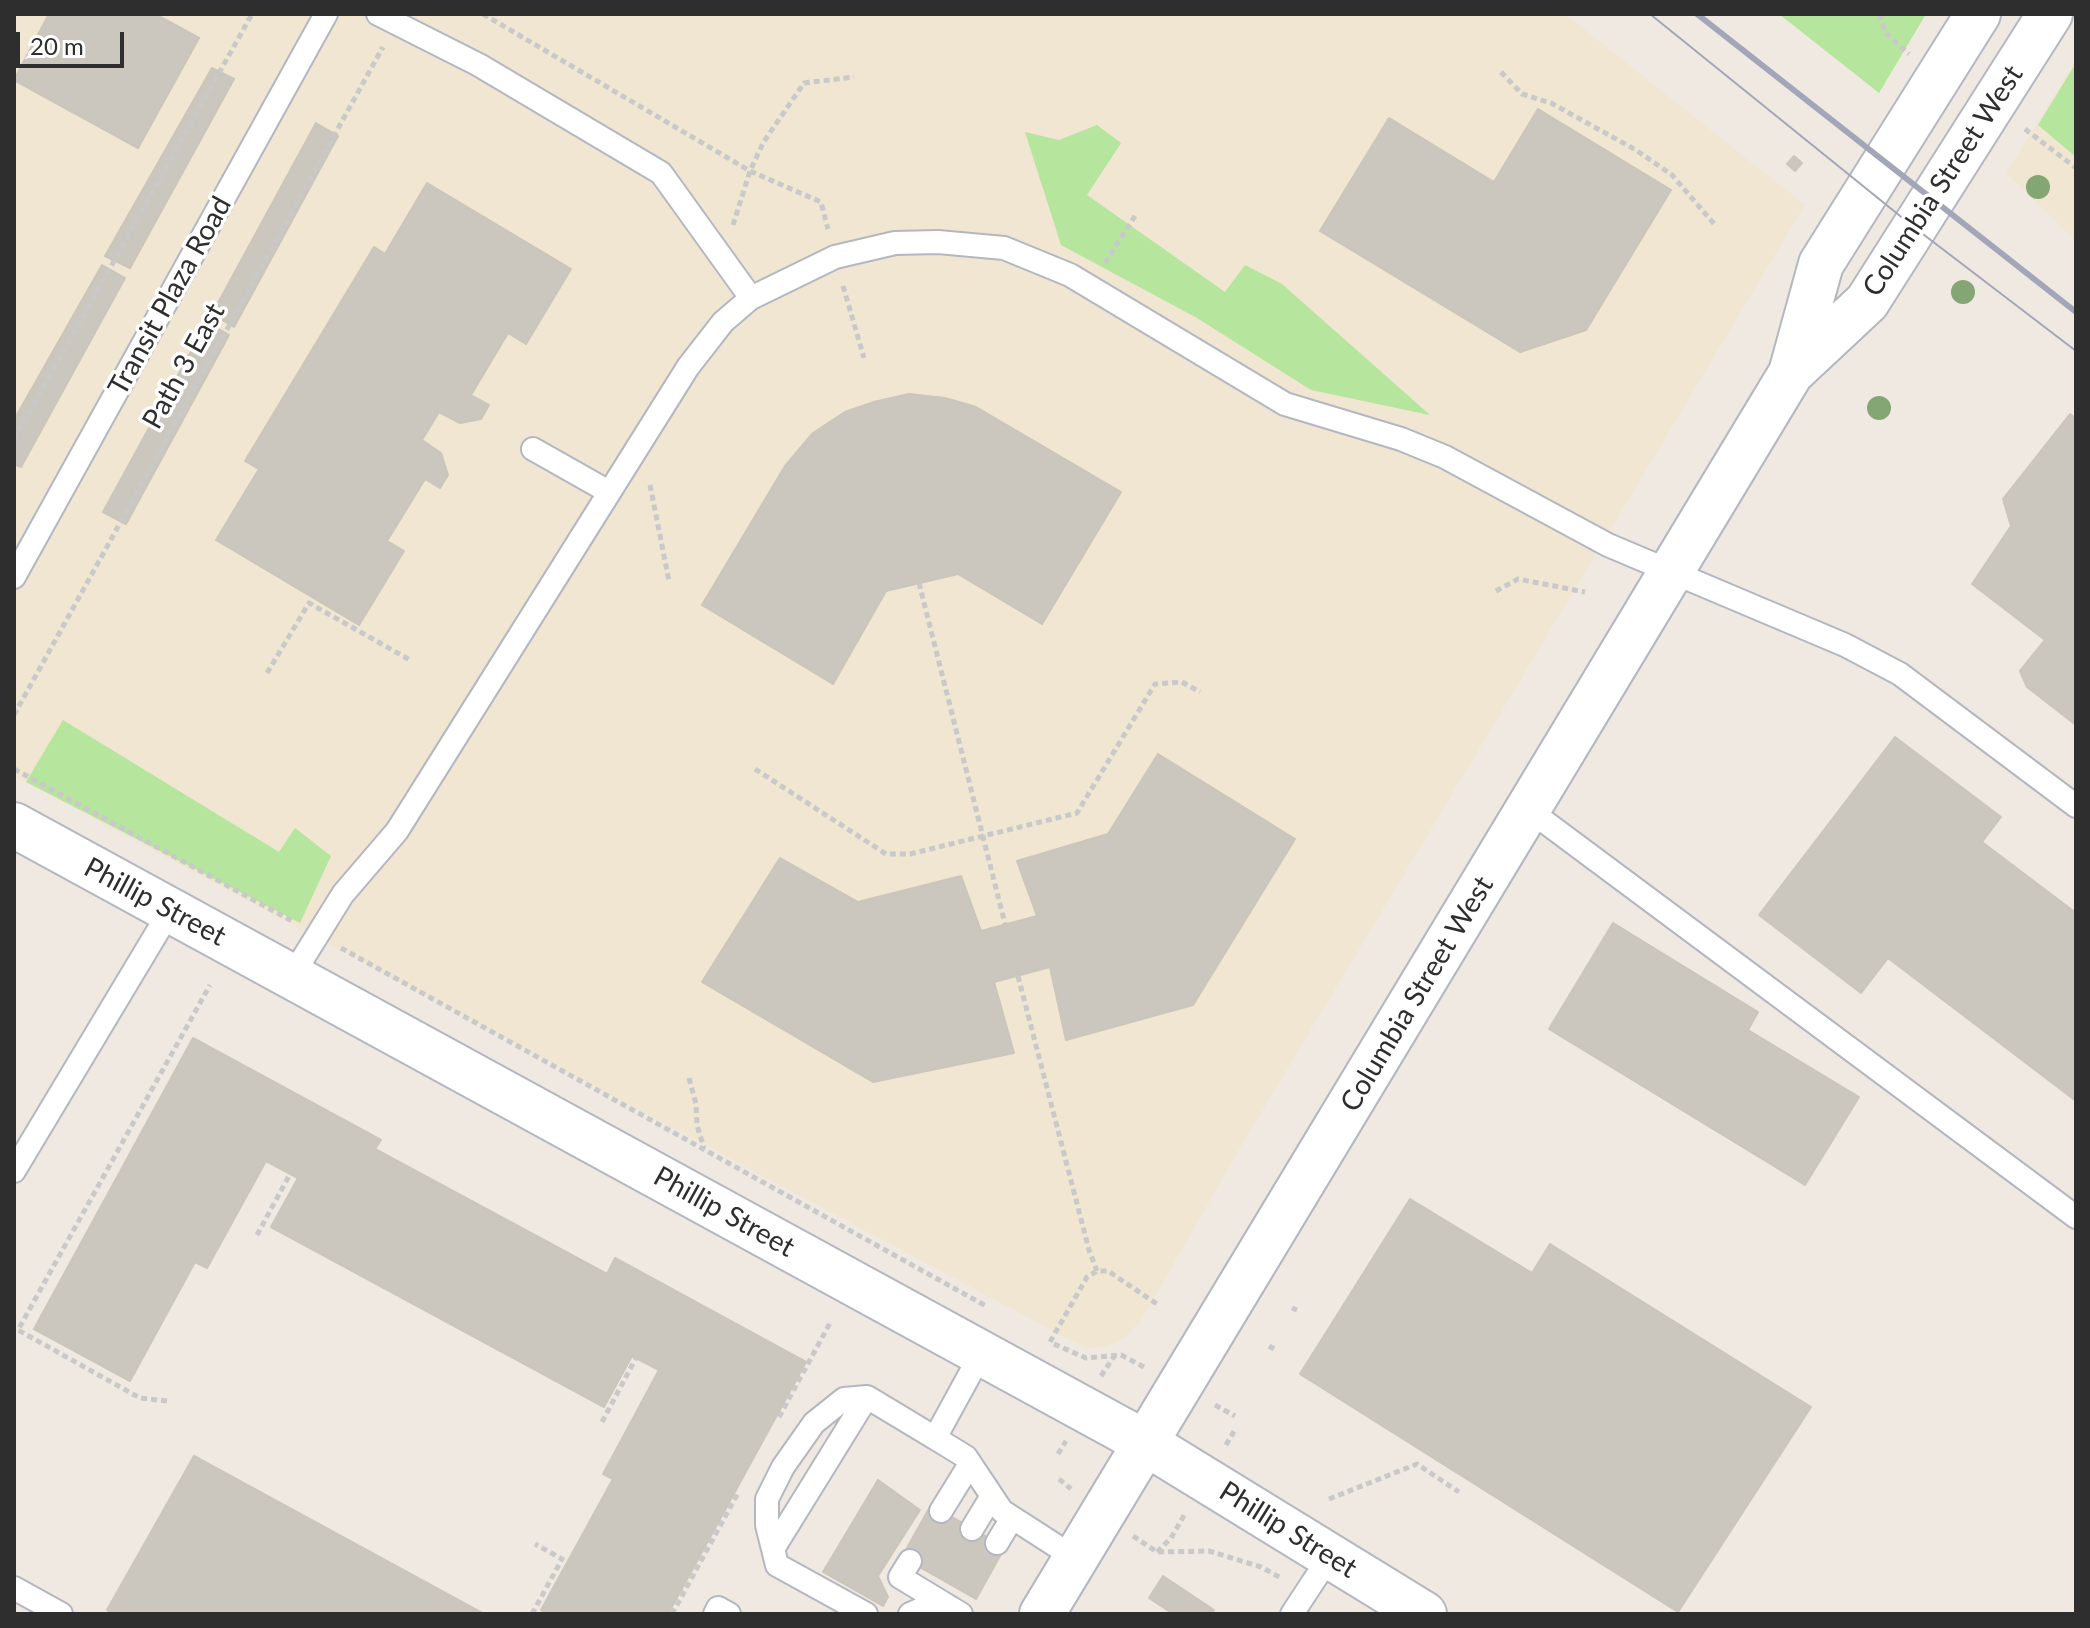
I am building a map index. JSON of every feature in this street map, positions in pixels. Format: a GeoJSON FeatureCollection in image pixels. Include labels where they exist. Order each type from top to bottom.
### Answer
{"type":"FeatureCollection","features":[{"type":"Feature","properties":{"kind":"main road","name":"Columbia Street West"},"geometry":{"type":"LineString","coordinates":[[1791,373],[1821,264],[1978,14]]}},
{"type":"Feature","properties":{"kind":"main road","name":"Columbia Street West"},"geometry":{"type":"LineString","coordinates":[[1042,1614],[1791,373],[1867,302],[2050,14]]}},
{"type":"Feature","properties":{"kind":"main road","name":"Phillip Street"},"geometry":{"type":"LineString","coordinates":[[14,825],[1144,1442],[1424,1614]]}},
{"type":"Feature","properties":{"kind":"lane","name":"Transit Plaza Road"},"geometry":{"type":"LineString","coordinates":[[14,577],[326,14]]}},
{"type":"Feature","properties":{"kind":"lane"},"geometry":{"type":"LineString","coordinates":[[378,14],[479,65],[661,173],[751,298]]}},
{"type":"Feature","properties":{"kind":"lane"},"geometry":{"type":"LineString","coordinates":[[292,976],[343,894],[397,831],[688,367],[723,322],[751,298],[835,257],[895,243],[938,242],[1004,248],[1070,275],[1285,404],[1401,439],[1445,457],[1608,545],[1845,645],[1900,674],[1976,728],[2076,806]]}},
{"type":"Feature","properties":{"kind":"lane"},"geometry":{"type":"LineString","coordinates":[[533,449],[609,492]]}},
{"type":"Feature","properties":{"kind":"lane"},"geometry":{"type":"LineString","coordinates":[[1529,810],[2076,1217]]}},
{"type":"Feature","properties":{"kind":"lane"},"geometry":{"type":"LineString","coordinates":[[14,1171],[170,911]]}},
{"type":"Feature","properties":{"kind":"lane"},"geometry":{"type":"LineString","coordinates":[[935,1438],[981,1354]]}},
{"type":"Feature","properties":{"kind":"lane"},"geometry":{"type":"LineString","coordinates":[[773,1549],[867,1397]]}},
{"type":"Feature","properties":{"kind":"lane"},"geometry":{"type":"LineString","coordinates":[[866,1614],[777,1565],[767,1525],[767,1499],[783,1467],[814,1423],[844,1399],[867,1397],[966,1457],[1002,1511],[1075,1558]]}},
{"type":"Feature","properties":{"kind":"lane"},"geometry":{"type":"LineString","coordinates":[[941,1511],[970,1464]]}},
{"type":"Feature","properties":{"kind":"lane"},"geometry":{"type":"LineString","coordinates":[[972,1529],[992,1496]]}},
{"type":"Feature","properties":{"kind":"lane"},"geometry":{"type":"LineString","coordinates":[[997,1543],[1012,1518]]}},
{"type":"Feature","properties":{"kind":"lane"},"geometry":{"type":"LineString","coordinates":[[1292,1614],[1330,1556]]}},
{"type":"Feature","properties":{"kind":"lane"},"geometry":{"type":"LineString","coordinates":[[910,1561],[900,1577],[949,1599]]}},
{"type":"Feature","properties":{"kind":"lane"},"geometry":{"type":"LineString","coordinates":[[14,1588],[61,1614]]}},
{"type":"Feature","properties":{"kind":"lane"},"geometry":{"type":"LineString","coordinates":[[910,1614],[949,1599]]}},
{"type":"Feature","properties":{"kind":"lane"},"geometry":{"type":"LineString","coordinates":[[715,1614],[718,1608],[729,1614]]}},
{"type":"Feature","properties":{"kind":"path"},"geometry":{"type":"LineString","coordinates":[[14,440],[252,14]]}},
{"type":"Feature","properties":{"kind":"path"},"geometry":{"type":"LineString","coordinates":[[483,14],[750,171],[821,202],[829,234]]}},
{"type":"Feature","properties":{"kind":"path"},"geometry":{"type":"LineString","coordinates":[[1879,14],[1886,33],[1920,61]]}},
{"type":"Feature","properties":{"kind":"path","name":"Path 3 East"},"geometry":{"type":"LineString","coordinates":[[14,715],[388,37]]}},
{"type":"Feature","properties":{"kind":"path"},"geometry":{"type":"LineString","coordinates":[[1501,72],[1522,94],[1551,103],[1636,150],[1672,175],[1715,225]]}},
{"type":"Feature","properties":{"kind":"path"},"geometry":{"type":"LineString","coordinates":[[732,228],[750,171],[763,143],[804,83],[854,77]]}},
{"type":"Feature","properties":{"kind":"path"},"geometry":{"type":"LineString","coordinates":[[2016,121],[2076,168]]}},
{"type":"Feature","properties":{"kind":"path"},"geometry":{"type":"LineString","coordinates":[[1090,288],[1135,216]]}},
{"type":"Feature","properties":{"kind":"path"},"geometry":{"type":"LineString","coordinates":[[842,285],[864,358]]}},
{"type":"Feature","properties":{"kind":"path"},"geometry":{"type":"LineString","coordinates":[[641,441],[669,581]]}},
{"type":"Feature","properties":{"kind":"path"},"geometry":{"type":"LineString","coordinates":[[1496,591],[1518,579],[1585,592]]}},
{"type":"Feature","properties":{"kind":"path"},"geometry":{"type":"LineString","coordinates":[[919,583],[1005,924]]}},
{"type":"Feature","properties":{"kind":"path"},"geometry":{"type":"LineString","coordinates":[[267,673],[309,603],[410,660]]}},
{"type":"Feature","properties":{"kind":"path"},"geometry":{"type":"LineString","coordinates":[[755,769],[886,854],[910,854],[1077,813],[1155,684],[1182,682],[1200,692]]}},
{"type":"Feature","properties":{"kind":"path"},"geometry":{"type":"LineString","coordinates":[[14,769],[995,1311]]}},
{"type":"Feature","properties":{"kind":"path"},"geometry":{"type":"LineString","coordinates":[[1018,976],[1085,1236],[1097,1271]]}},
{"type":"Feature","properties":{"kind":"path"},"geometry":{"type":"LineString","coordinates":[[167,1401],[140,1398],[18,1330],[210,985]]}},
{"type":"Feature","properties":{"kind":"path"},"geometry":{"type":"LineString","coordinates":[[689,1078],[704,1149]]}},
{"type":"Feature","properties":{"kind":"path"},"geometry":{"type":"LineString","coordinates":[[257,1235],[290,1174]]}},
{"type":"Feature","properties":{"kind":"path"},"geometry":{"type":"LineString","coordinates":[[1050,1342],[1087,1277],[1097,1271],[1108,1271],[1157,1304]]}},
{"type":"Feature","properties":{"kind":"path"},"geometry":{"type":"LineString","coordinates":[[1036,1334],[1086,1358],[1115,1356]]}},
{"type":"Feature","properties":{"kind":"path"},"geometry":{"type":"LineString","coordinates":[[602,1422],[636,1358]]}},
{"type":"Feature","properties":{"kind":"path"},"geometry":{"type":"LineString","coordinates":[[1329,1499],[1417,1464],[1459,1492]]}},
{"type":"Feature","properties":{"kind":"path"},"geometry":{"type":"LineString","coordinates":[[1157,1552],[1171,1538]]}},
{"type":"Feature","properties":{"kind":"path"},"geometry":{"type":"LineString","coordinates":[[532,1614],[562,1559],[535,1544]]}},
{"type":"Feature","properties":{"kind":"path"},"geometry":{"type":"LineString","coordinates":[[1149,1548],[1157,1552],[1209,1551]]}},
{"type":"Feature","properties":{"kind":"shaded area"},"geometry":{"type":"Polygon","coordinates":[[[14,14],[1565,14],[1805,205],[1240,1148],[1140,1322],[1125,1338],[1105,1347],[1085,1348],[14,776],[14,14]]]}},
{"type":"Feature","properties":{"kind":"shaded area"},"geometry":{"type":"Polygon","coordinates":[[[2076,60],[2076,241],[2006,173],[2076,60]]]}},
{"type":"Feature","properties":{"kind":"green space"},"geometry":{"type":"Polygon","coordinates":[[[1779,14],[1926,14],[1879,93],[1779,14]]]}},
{"type":"Feature","properties":{"kind":"green space"},"geometry":{"type":"Polygon","coordinates":[[[2076,63],[2076,157],[2038,125],[2076,63]]]}},
{"type":"Feature","properties":{"kind":"green space"},"geometry":{"type":"Polygon","coordinates":[[[1097,125],[1121,143],[1087,195],[1225,292],[1245,265],[1282,284],[1430,415],[1311,390],[1197,318],[1061,245],[1025,132],[1059,140],[1097,125]]]}},
{"type":"Feature","properties":{"kind":"green space"},"geometry":{"type":"Polygon","coordinates":[[[63,720],[279,852],[295,828],[331,856],[300,923],[26,782],[63,720]]]}},
{"type":"Feature","properties":{"kind":"building"},"geometry":{"type":"Polygon","coordinates":[[[49,14],[155,14],[199,38],[138,148],[14,80],[49,14]]]}},
{"type":"Feature","properties":{"kind":"building"},"geometry":{"type":"Polygon","coordinates":[[[212,68],[234,79],[130,268],[105,256],[212,68]]]}},
{"type":"Feature","properties":{"kind":"building"},"geometry":{"type":"Polygon","coordinates":[[[1538,109],[1671,190],[1586,330],[1520,352],[1320,231],[1389,118],[1494,182],[1538,109]]]}},
{"type":"Feature","properties":{"kind":"building"},"geometry":{"type":"Polygon","coordinates":[[[316,123],[338,136],[234,327],[212,314],[316,123]]]}},
{"type":"Feature","properties":{"kind":"building"},"geometry":{"type":"Polygon","coordinates":[[[1794,156],[1802,163],[1795,171],[1787,164],[1794,156]]]}},
{"type":"Feature","properties":{"kind":"building"},"geometry":{"type":"Polygon","coordinates":[[[427,183],[571,269],[526,344],[508,333],[471,395],[489,405],[481,419],[460,423],[439,412],[422,440],[441,453],[448,475],[440,488],[425,479],[387,541],[404,551],[359,625],[216,540],[259,469],[245,461],[374,247],[385,254],[427,183]]]}},
{"type":"Feature","properties":{"kind":"building"},"geometry":{"type":"Polygon","coordinates":[[[102,265],[125,278],[21,467],[14,464],[14,420],[102,265]]]}},
{"type":"Feature","properties":{"kind":"building"},"geometry":{"type":"Polygon","coordinates":[[[207,322],[229,335],[126,524],[103,512],[207,322]]]}},
{"type":"Feature","properties":{"kind":"building"},"geometry":{"type":"Polygon","coordinates":[[[909,394],[945,398],[976,407],[1121,492],[1042,624],[958,574],[886,591],[833,684],[702,605],[785,466],[813,433],[845,412],[909,394]]]}},
{"type":"Feature","properties":{"kind":"building"},"geometry":{"type":"Polygon","coordinates":[[[2070,414],[2076,419],[2076,725],[2027,687],[2020,671],[2045,640],[1972,584],[2011,526],[2003,499],[2070,414]]]}},
{"type":"Feature","properties":{"kind":"building"},"geometry":{"type":"Polygon","coordinates":[[[1895,737],[2001,817],[1982,842],[2076,913],[2076,1101],[1888,958],[1861,993],[1759,915],[1895,737]]]}},
{"type":"Feature","properties":{"kind":"building"},"geometry":{"type":"Polygon","coordinates":[[[1158,754],[1295,839],[1193,1005],[1066,1040],[1050,967],[994,982],[1014,1053],[873,1082],[702,982],[780,858],[858,902],[961,876],[981,931],[1037,916],[1017,861],[1108,834],[1158,754]]]}},
{"type":"Feature","properties":{"kind":"building"},"geometry":{"type":"Polygon","coordinates":[[[1613,923],[1758,1012],[1748,1030],[1859,1097],[1805,1185],[1549,1029],[1613,923]]]}},
{"type":"Feature","properties":{"kind":"building"},"geometry":{"type":"Polygon","coordinates":[[[193,1038],[381,1140],[375,1149],[607,1274],[615,1258],[806,1362],[668,1614],[547,1614],[541,1610],[613,1479],[603,1474],[659,1370],[632,1356],[604,1407],[271,1227],[298,1178],[266,1161],[207,1268],[195,1262],[130,1381],[34,1329],[193,1038]]]}},
{"type":"Feature","properties":{"kind":"building"},"geometry":{"type":"Polygon","coordinates":[[[1410,1199],[1532,1273],[1550,1244],[1811,1407],[1678,1612],[1300,1374],[1410,1199]]]}},
{"type":"Feature","properties":{"kind":"building"},"geometry":{"type":"Polygon","coordinates":[[[194,1456],[484,1614],[113,1614],[107,1610],[194,1456]]]}},
{"type":"Feature","properties":{"kind":"building"},"geometry":{"type":"Polygon","coordinates":[[[878,1480],[920,1510],[878,1576],[888,1597],[883,1606],[823,1572],[878,1480]]]}},
{"type":"Feature","properties":{"kind":"building"},"geometry":{"type":"Polygon","coordinates":[[[931,1505],[1005,1547],[976,1599],[902,1557],[931,1505]]]}},
{"type":"Feature","properties":{"kind":"building"},"geometry":{"type":"Polygon","coordinates":[[[1163,1576],[1214,1610],[1211,1614],[1173,1614],[1149,1598],[1163,1576]]]}},
{"type":"Feature","properties":{"kind":"tram line"},"geometry":{"type":"LineString","coordinates":[[1650,14],[1915,228],[2076,351]]}},
{"type":"Feature","properties":{"kind":"railway"},"geometry":{"type":"LineString","coordinates":[[1697,14],[2076,312]]}}]}
